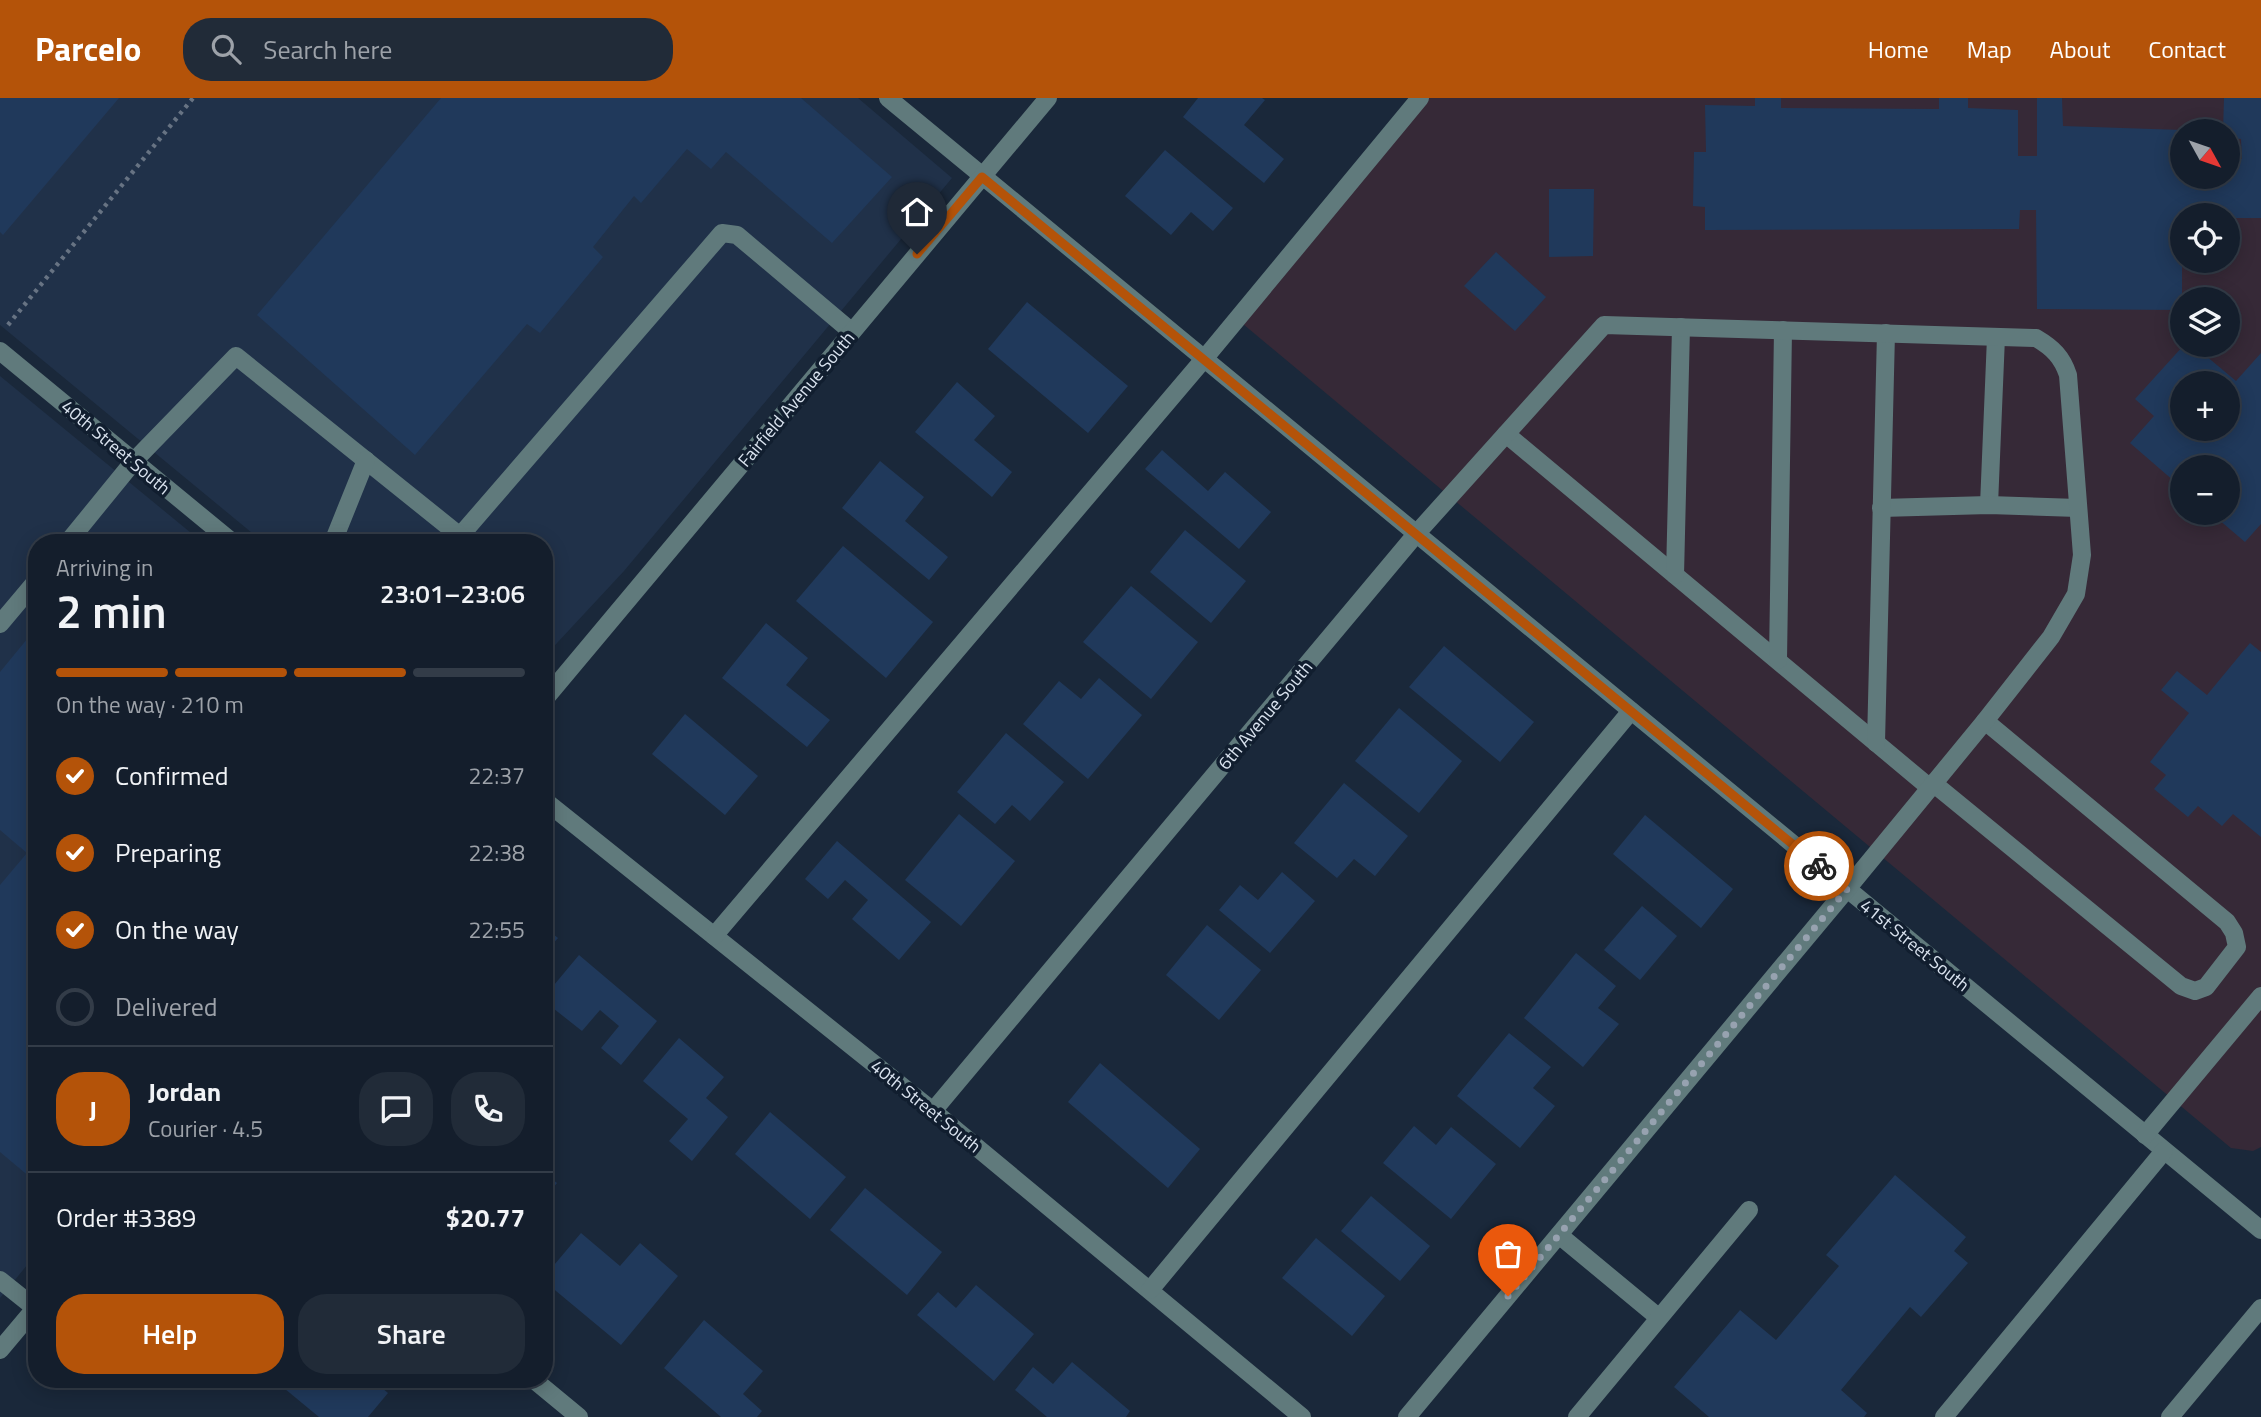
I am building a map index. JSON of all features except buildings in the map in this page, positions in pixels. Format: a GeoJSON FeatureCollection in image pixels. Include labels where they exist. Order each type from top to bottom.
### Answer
{"type":"FeatureCollection","features":[{"type":"Feature","properties":{"kind":"street","name":"41st Street South"},"geometry":{"type":"LineString","coordinates":[[888,98],[2261,1230]]}},
{"type":"Feature","properties":{"kind":"street","name":"Fairfield Avenue South"},"geometry":{"type":"LineString","coordinates":[[553,689],[1048,98]]}},
{"type":"Feature","properties":{"kind":"street"},"geometry":{"type":"LineString","coordinates":[[714,936],[1204,359],[1420,98]]}},
{"type":"Feature","properties":{"kind":"street"},"geometry":{"type":"LineString","coordinates":[[462,534],[722,233],[737,235],[852,332]]}},
{"type":"Feature","properties":{"kind":"street","name":"6th Avenue South"},"geometry":{"type":"LineString","coordinates":[[933,1111],[1416,533],[1604,325],[1681,327]]}},
{"type":"Feature","properties":{"kind":"street"},"geometry":{"type":"LineString","coordinates":[[1407,1417],[1847,889],[2051,637],[2076,594],[2082,555],[2068,375],[2063,360],[2052,348],[2036,338],[1681,327],[1675,575]]}},
{"type":"Feature","properties":{"kind":"street"},"geometry":{"type":"LineString","coordinates":[[1778,660],[1783,330]]}},
{"type":"Feature","properties":{"kind":"street"},"geometry":{"type":"LineString","coordinates":[[1876,743],[1886,333]]}},
{"type":"Feature","properties":{"kind":"street"},"geometry":{"type":"LineString","coordinates":[[1989,505],[1996,337]]}},
{"type":"Feature","properties":{"kind":"street","name":"40th Street South"},"geometry":{"type":"LineString","coordinates":[[0,351],[222,534]]}},
{"type":"Feature","properties":{"kind":"street"},"geometry":{"type":"LineString","coordinates":[[75,534],[134,461],[236,356],[366,460],[452,534]]}},
{"type":"Feature","properties":{"kind":"street"},"geometry":{"type":"LineString","coordinates":[[1506,434],[1876,743],[2181,986],[2195,991],[2206,987],[2237,947],[2234,933],[2227,922],[1985,721]]}},
{"type":"Feature","properties":{"kind":"street"},"geometry":{"type":"LineString","coordinates":[[336,534],[366,460]]}},
{"type":"Feature","properties":{"kind":"street"},"geometry":{"type":"LineString","coordinates":[[1881,508],[1989,505],[2078,508]]}},
{"type":"Feature","properties":{"kind":"street"},"geometry":{"type":"LineString","coordinates":[[0,624],[28,591]]}},
{"type":"Feature","properties":{"kind":"street"},"geometry":{"type":"LineString","coordinates":[[1150,1290],[1631,711]]}},
{"type":"Feature","properties":{"kind":"street","name":"40th Street South"},"geometry":{"type":"LineString","coordinates":[[553,807],[933,1111],[1302,1417]]}},
{"type":"Feature","properties":{"kind":"street"},"geometry":{"type":"LineString","coordinates":[[2145,1135],[2261,996]]}},
{"type":"Feature","properties":{"kind":"street"},"geometry":{"type":"LineString","coordinates":[[1944,1417],[2164,1151]]}},
{"type":"Feature","properties":{"kind":"street"},"geometry":{"type":"LineString","coordinates":[[1577,1417],[1749,1210]]}},
{"type":"Feature","properties":{"kind":"street"},"geometry":{"type":"LineString","coordinates":[[1559,1235],[1658,1317]]}},
{"type":"Feature","properties":{"kind":"street"},"geometry":{"type":"LineString","coordinates":[[0,1280],[28,1301]]}},
{"type":"Feature","properties":{"kind":"street"},"geometry":{"type":"LineString","coordinates":[[2170,1417],[2261,1308]]}},
{"type":"Feature","properties":{"kind":"street"},"geometry":{"type":"LineString","coordinates":[[0,1350],[28,1317]]}},
{"type":"Feature","properties":{"kind":"street"},"geometry":{"type":"LineString","coordinates":[[544,1388],[579,1417]]}},
{"type":"Feature","properties":{"kind":"path"},"geometry":{"type":"LineString","coordinates":[[13,319],[193,98]]}},
{"type":"Feature","properties":{"kind":"shaded area"},"geometry":{"type":"Polygon","coordinates":[[[0,98],[858,98],[952,178],[624,571],[553,647],[553,534],[253,534],[0,325],[0,98]]]}},
{"type":"Feature","properties":{"kind":"shaded area"},"geometry":{"type":"Polygon","coordinates":[[[1425,98],[2261,98],[2261,1147],[2253,1151],[2231,1148],[1237,319],[1425,98]]]}},
{"type":"Feature","properties":{"kind":"shaded area"},"geometry":{"type":"Polygon","coordinates":[[[0,376],[192,534],[28,534],[28,1264],[0,1298],[0,376]]]}},
{"type":"Feature","properties":{"kind":"way so far"},"geometry":{"type":"LineString","coordinates":[[1508,1296],[1847,889],[1819,866]]}},
{"type":"Feature","properties":{"kind":"route"},"geometry":{"type":"LineString","coordinates":[[917,254],[982,177],[1819,866]]}}]}
